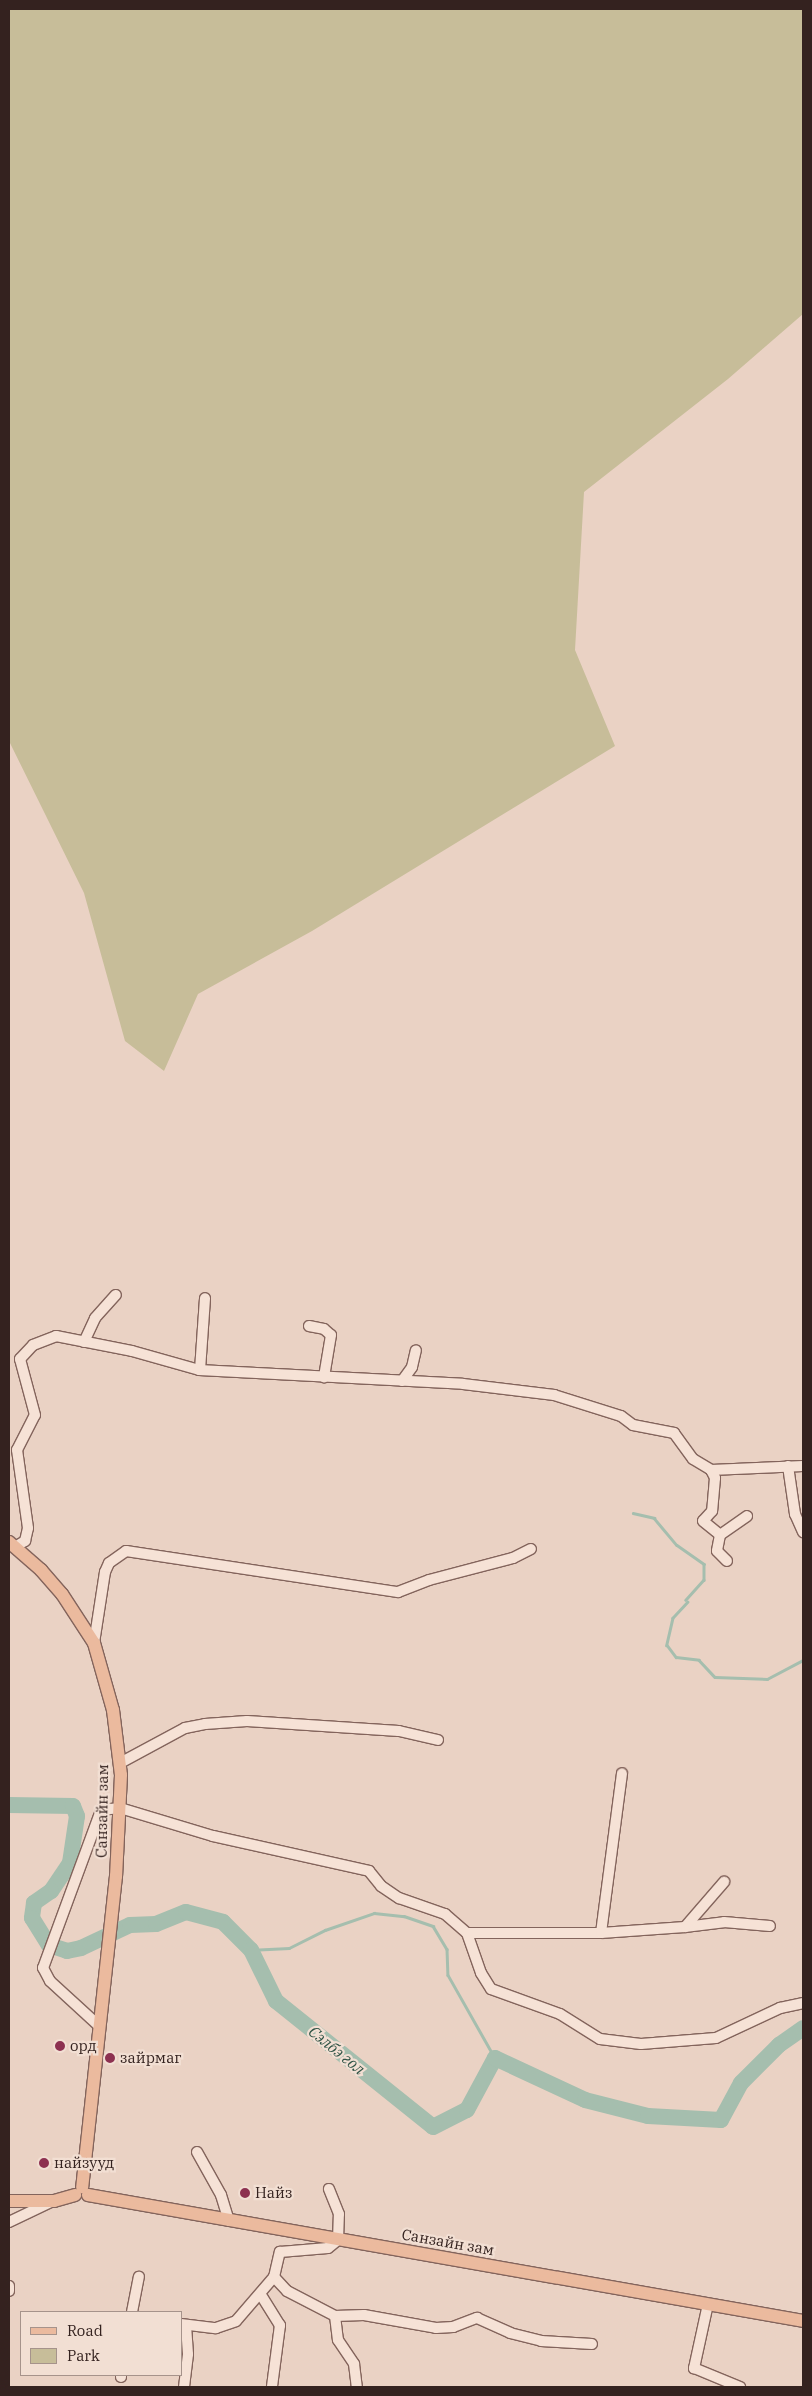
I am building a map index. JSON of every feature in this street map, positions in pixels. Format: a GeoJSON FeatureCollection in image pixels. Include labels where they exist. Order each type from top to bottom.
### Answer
{"type":"FeatureCollection","features":[{"type":"Feature","properties":{"kind":"main road","name":"Санзайн зам"},"geometry":{"type":"LineString","coordinates":[[11,1545],[62,1594],[94,1643],[113,1710],[120,1763],[120,1808],[116,1876],[98,2025]]}},
{"type":"Feature","properties":{"kind":"main road"},"geometry":{"type":"LineString","coordinates":[[9,2201],[54,2201],[82,2192],[98,2025]]}},
{"type":"Feature","properties":{"kind":"main road","name":"Санзайн зам"},"geometry":{"type":"LineString","coordinates":[[82,2192],[229,2221],[803,2321]]}},
{"type":"Feature","properties":{"kind":"street"},"geometry":{"type":"LineString","coordinates":[[84,1342],[95,1318],[116,1295]]}},
{"type":"Feature","properties":{"kind":"street"},"geometry":{"type":"LineString","coordinates":[[200,1370],[206,1298]]}},
{"type":"Feature","properties":{"kind":"street"},"geometry":{"type":"LineString","coordinates":[[309,1326],[324,1329],[331,1335],[324,1377]]}},
{"type":"Feature","properties":{"kind":"street"},"geometry":{"type":"LineString","coordinates":[[11,1545],[25,1541],[28,1528],[17,1450],[35,1415],[20,1359],[33,1345],[56,1336],[132,1351],[200,1370],[463,1384],[554,1395],[621,1416],[633,1425],[674,1433],[693,1458],[711,1470],[716,1478],[712,1511],[703,1521],[720,1535]]}},
{"type":"Feature","properties":{"kind":"street"},"geometry":{"type":"LineString","coordinates":[[402,1381],[412,1367],[416,1350]]}},
{"type":"Feature","properties":{"kind":"street"},"geometry":{"type":"LineString","coordinates":[[788,1466],[796,1514],[803,1532]]}},
{"type":"Feature","properties":{"kind":"street"},"geometry":{"type":"LineString","coordinates":[[711,1470],[803,1466]]}},
{"type":"Feature","properties":{"kind":"street"},"geometry":{"type":"LineString","coordinates":[[727,1561],[717,1551],[720,1535],[747,1516]]}},
{"type":"Feature","properties":{"kind":"street"},"geometry":{"type":"LineString","coordinates":[[94,1643],[105,1572],[109,1563],[126,1551],[398,1592],[513,1558],[531,1549]]}},
{"type":"Feature","properties":{"kind":"street"},"geometry":{"type":"LineString","coordinates":[[120,1763],[185,1728],[206,1724],[247,1722],[399,1731],[438,1740]]}},
{"type":"Feature","properties":{"kind":"street"},"geometry":{"type":"LineString","coordinates":[[601,1933],[622,1773]]}},
{"type":"Feature","properties":{"kind":"street"},"geometry":{"type":"LineString","coordinates":[[98,2025],[50,1981],[43,1968],[98,1816],[107,1808],[120,1808],[213,1836],[369,1871],[381,1886],[400,1898],[445,1914],[467,1933],[481,1974],[491,1989],[560,2014],[600,2039],[641,2044],[716,2038],[780,2008],[803,2003]]}},
{"type":"Feature","properties":{"kind":"street"},"geometry":{"type":"LineString","coordinates":[[685,1927],[724,1882]]}},
{"type":"Feature","properties":{"kind":"street"},"geometry":{"type":"LineString","coordinates":[[467,1933],[601,1933],[685,1927],[724,1922],[770,1926]]}},
{"type":"Feature","properties":{"kind":"street"},"geometry":{"type":"LineString","coordinates":[[197,2152],[221,2195],[229,2221]]}},
{"type":"Feature","properties":{"kind":"street"},"geometry":{"type":"LineString","coordinates":[[184,2387],[188,2354],[184,2325],[216,2328],[236,2321],[261,2295],[274,2277],[280,2252],[328,2248],[338,2240],[339,2214],[329,2189]]}},
{"type":"Feature","properties":{"kind":"street"},"geometry":{"type":"LineString","coordinates":[[9,2222],[54,2201]]}},
{"type":"Feature","properties":{"kind":"street"},"geometry":{"type":"LineString","coordinates":[[132,2311],[139,2277]]}},
{"type":"Feature","properties":{"kind":"street"},"geometry":{"type":"LineString","coordinates":[[274,2277],[287,2291],[335,2316],[364,2315],[436,2328],[452,2327],[477,2318],[510,2334],[533,2339],[592,2344]]}},
{"type":"Feature","properties":{"kind":"street"},"geometry":{"type":"LineString","coordinates":[[9,2286],[9,2291]]}},
{"type":"Feature","properties":{"kind":"street"},"geometry":{"type":"LineString","coordinates":[[261,2295],[280,2325],[272,2387]]}},
{"type":"Feature","properties":{"kind":"street"},"geometry":{"type":"LineString","coordinates":[[708,2304],[694,2368],[728,2384],[740,2387]]}},
{"type":"Feature","properties":{"kind":"street"},"geometry":{"type":"LineString","coordinates":[[335,2316],[338,2340],[354,2364],[357,2387]]}},
{"type":"Feature","properties":{"kind":"green space"},"geometry":{"type":"Polygon","coordinates":[[[9,9],[803,9],[803,314],[728,379],[584,492],[575,650],[615,746],[312,931],[198,994],[164,1071],[125,1041],[84,893],[9,741],[9,9]]]}},
{"type":"Feature","properties":{"kind":"waterway"},"geometry":{"type":"LineString","coordinates":[[633,1513],[654,1518],[677,1545],[704,1564],[704,1580],[686,1600]]}},
{"type":"Feature","properties":{"kind":"waterway"},"geometry":{"type":"LineString","coordinates":[[688,1602],[673,1618],[667,1645],[676,1657],[699,1660],[715,1677],[767,1679],[803,1660]]}},
{"type":"Feature","properties":{"kind":"waterway","name":"Сэлбэ гол"},"geometry":{"type":"LineString","coordinates":[[9,1805],[73,1806],[77,1816],[70,1863],[51,1891],[34,1903],[32,1918],[49,1945],[67,1951],[81,1948],[130,1925],[156,1924],[186,1912],[223,1922],[251,1950],[276,2001],[433,2127],[467,2110],[495,2058],[585,2100],[648,2116],[721,2120],[741,2083],[779,2045],[803,2028]]}},
{"type":"Feature","properties":{"kind":"waterway"},"geometry":{"type":"LineString","coordinates":[[251,1950],[289,1948],[325,1930],[374,1913],[404,1916],[433,1926],[447,1949],[448,1975],[495,2058]]}},
{"type":"Feature","properties":{"kind":"place","name":"орд"},"geometry":{"type":"Point","coordinates":[60,2046]}},
{"type":"Feature","properties":{"kind":"place","name":"зайрмаг"},"geometry":{"type":"Point","coordinates":[110,2058]}},
{"type":"Feature","properties":{"kind":"place","name":"найзууд"},"geometry":{"type":"Point","coordinates":[44,2163]}},
{"type":"Feature","properties":{"kind":"place","name":"Найз"},"geometry":{"type":"Point","coordinates":[245,2193]}}]}
